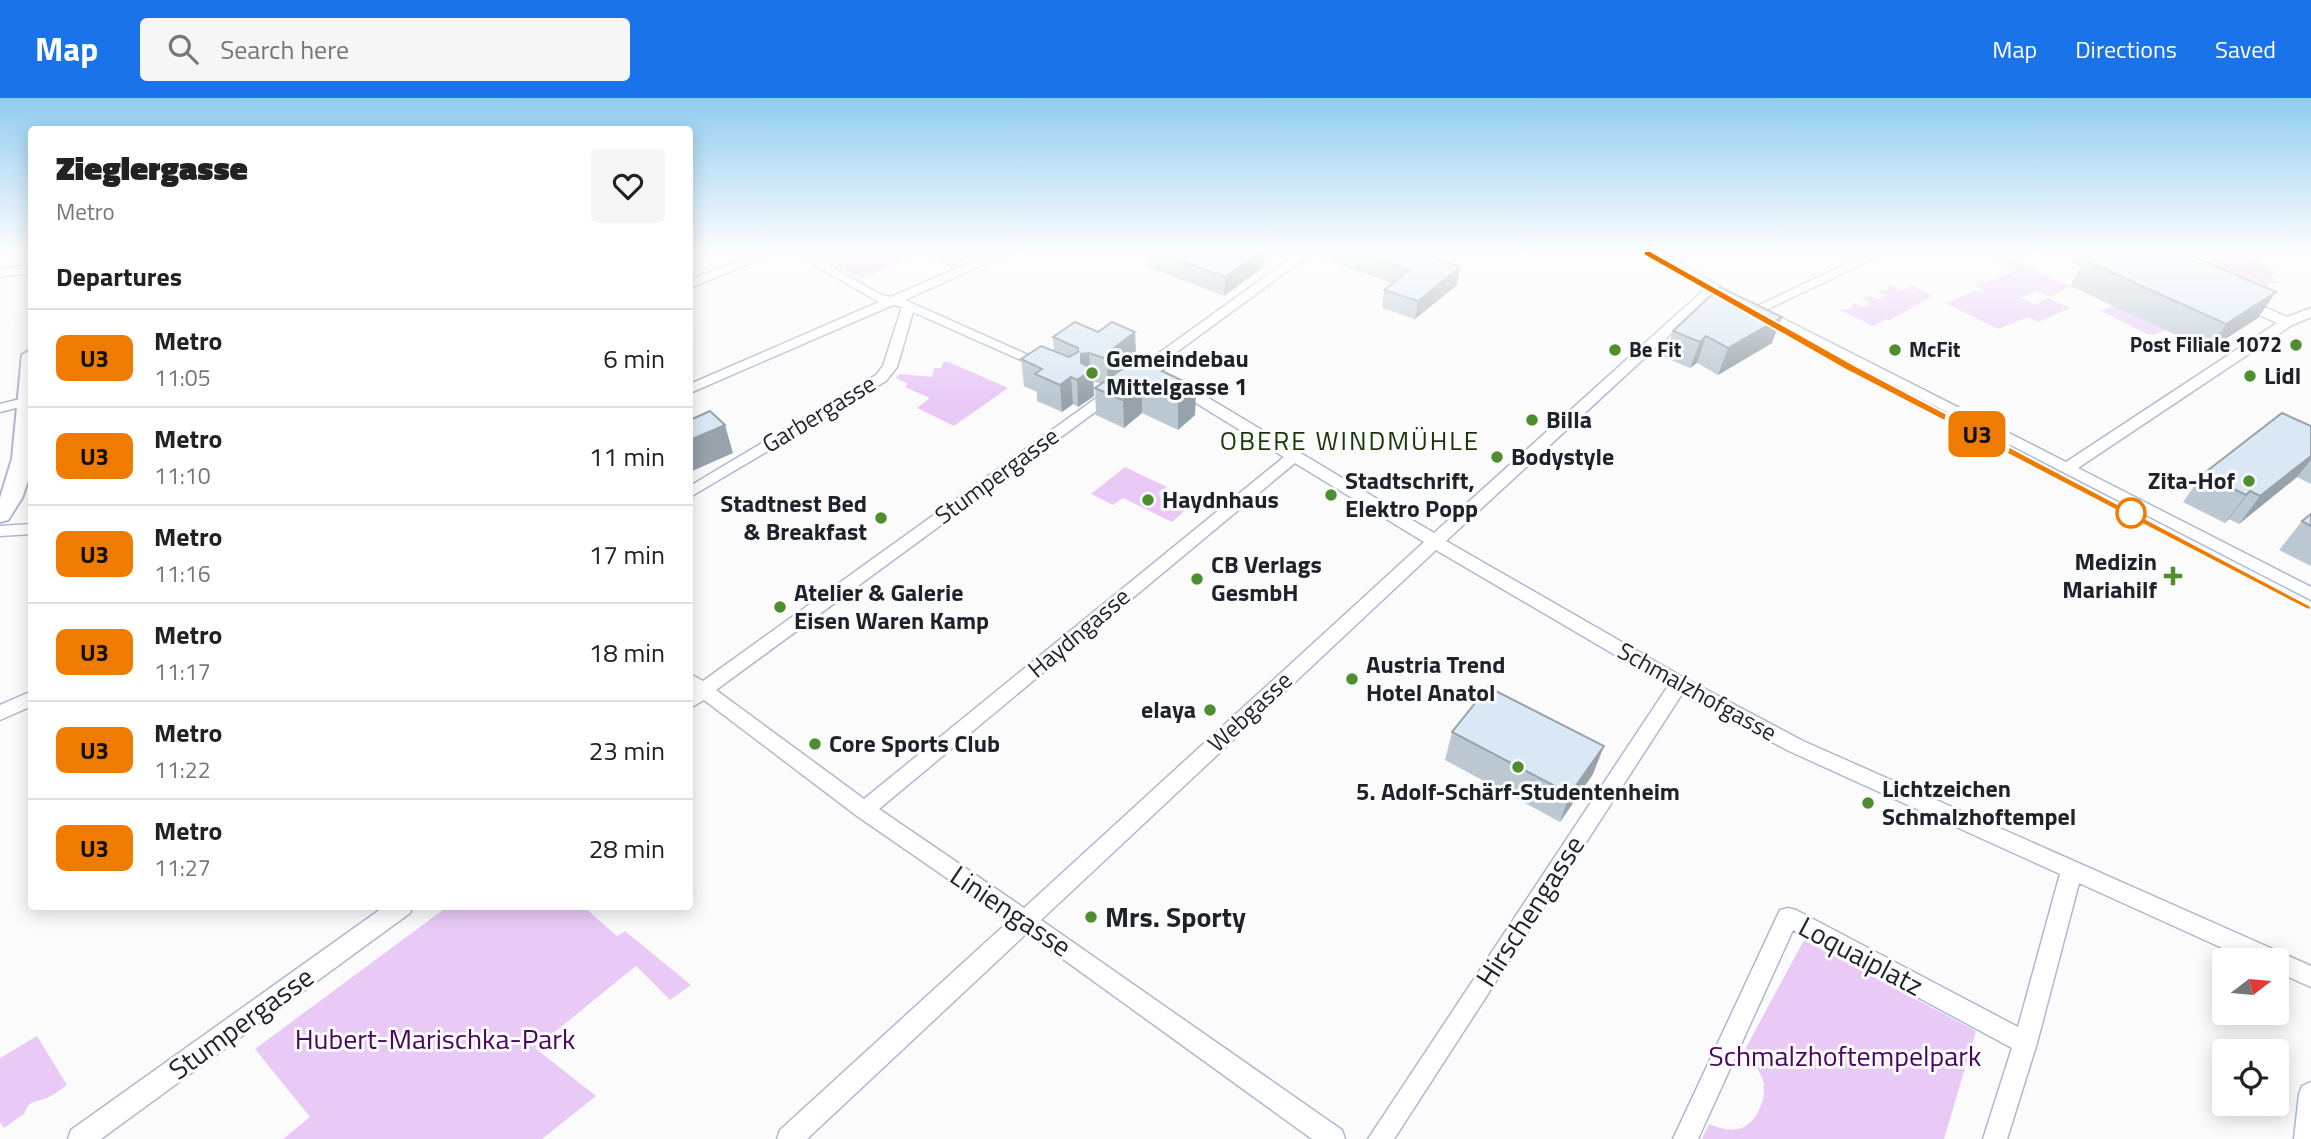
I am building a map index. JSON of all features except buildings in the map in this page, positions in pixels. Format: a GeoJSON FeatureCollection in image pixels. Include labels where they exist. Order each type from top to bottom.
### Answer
{"type":"FeatureCollection","features":[{"type":"Feature","properties":{"kind":"street"},"geometry":{"type":"LineString","coordinates":[[693,388],[892,302]]}},
{"type":"Feature","properties":{"kind":"street"},"geometry":{"type":"LineString","coordinates":[[895,302],[909,305],[1059,372]]}},
{"type":"Feature","properties":{"kind":"street","name":"Stumpergasse"},"geometry":{"type":"LineString","coordinates":[[694,691],[1239,302]]}},
{"type":"Feature","properties":{"kind":"street","name":"Webgasse"},"geometry":{"type":"LineString","coordinates":[[789,1139],[1698,302]]}},
{"type":"Feature","properties":{"kind":"street"},"geometry":{"type":"LineString","coordinates":[[1741,302],[2311,594]]}},
{"type":"Feature","properties":{"kind":"street"},"geometry":{"type":"LineString","coordinates":[[1745,304],[1751,302]]}},
{"type":"Feature","properties":{"kind":"street"},"geometry":{"type":"LineString","coordinates":[[2240,302],[2287,322]]}},
{"type":"Feature","properties":{"kind":"street","name":"Garbergasse"},"geometry":{"type":"LineString","coordinates":[[693,490],[880,378],[890,367],[909,305]]}},
{"type":"Feature","properties":{"kind":"street"},"geometry":{"type":"LineString","coordinates":[[2066,469],[2287,322],[2311,312]]}},
{"type":"Feature","properties":{"kind":"street","name":"Schmalzhofgasse"},"geometry":{"type":"LineString","coordinates":[[1148,368],[1679,684],[1796,746],[2247,948]]}},
{"type":"Feature","properties":{"kind":"street"},"geometry":{"type":"LineString","coordinates":[[1089,386],[1110,395]]}},
{"type":"Feature","properties":{"kind":"street"},"geometry":{"type":"LineString","coordinates":[[0,408],[28,401]]}},
{"type":"Feature","properties":{"kind":"street"},"geometry":{"type":"LineString","coordinates":[[0,515],[9,505],[19,481],[28,409]]}},
{"type":"Feature","properties":{"kind":"street","name":"Haydngasse"},"geometry":{"type":"LineString","coordinates":[[864,810],[1294,456]]}},
{"type":"Feature","properties":{"kind":"street"},"geometry":{"type":"LineString","coordinates":[[0,531],[28,529]]}},
{"type":"Feature","properties":{"kind":"street","name":"Hirschengasse"},"geometry":{"type":"LineString","coordinates":[[1380,1139],[1679,684]]}},
{"type":"Feature","properties":{"kind":"street","name":"Liniengasse"},"geometry":{"type":"LineString","coordinates":[[694,691],[769,737],[864,810],[1333,1139]]}},
{"type":"Feature","properties":{"kind":"street"},"geometry":{"type":"LineString","coordinates":[[0,713],[28,700]]}},
{"type":"Feature","properties":{"kind":"street"},"geometry":{"type":"LineString","coordinates":[[1994,1139],[2025,1043],[2071,869]]}},
{"type":"Feature","properties":{"kind":"street","name":"Stumpergasse"},"geometry":{"type":"LineString","coordinates":[[80,1139],[396,910]]}},
{"type":"Feature","properties":{"kind":"street","name":"Loquaiplatz"},"geometry":{"type":"LineString","coordinates":[[1685,1139],[1788,917],[2025,1043]]}},
{"type":"Feature","properties":{"kind":"street","name":"Schmalzhofgasse"},"geometry":{"type":"LineString","coordinates":[[2289,967],[2311,977]]}},
{"type":"Feature","properties":{"kind":"street"},"geometry":{"type":"LineString","coordinates":[[2305,1139],[2311,1094]]}},
{"type":"Feature","properties":{"kind":"green space"},"geometry":{"type":"Polygon","coordinates":[[[1867,302],[1923,302],[1873,326],[1840,310],[1852,308],[1851,304],[1854,303],[1863,307],[1870,304],[1867,302]]]}},
{"type":"Feature","properties":{"kind":"green space"},"geometry":{"type":"Polygon","coordinates":[[[2028,302],[2035,305],[2041,302],[2056,302],[2071,308],[2038,322],[2028,317],[1998,329],[1945,303],[2028,302]]]}},
{"type":"Feature","properties":{"kind":"green space"},"geometry":{"type":"Polygon","coordinates":[[[2113,306],[2165,330],[2154,335],[2147,334],[2101,311],[2113,306]]]}},
{"type":"Feature","properties":{"kind":"green space"},"geometry":{"type":"Polygon","coordinates":[[[943,362],[949,362],[1008,388],[954,426],[917,408],[930,398],[905,387],[908,384],[896,378],[900,374],[932,377],[934,368],[941,368],[943,362]]]}},
{"type":"Feature","properties":{"kind":"green space"},"geometry":{"type":"Polygon","coordinates":[[[1125,467],[1167,487],[1158,494],[1188,508],[1172,522],[1123,498],[1113,505],[1091,494],[1125,467]]]}},
{"type":"Feature","properties":{"kind":"green space","name":"Hubert-Marischka-Park"},"geometry":{"type":"Polygon","coordinates":[[[443,910],[587,910],[617,936],[625,931],[691,985],[670,1000],[636,966],[535,1048],[596,1096],[542,1139],[283,1139],[310,1117],[255,1049],[443,910]]]}},
{"type":"Feature","properties":{"kind":"green space","name":"Schmalzhoftempelpark"},"geometry":{"type":"Polygon","coordinates":[[[1804,940],[1976,1031],[1944,1139],[1702,1139],[1709,1124],[1732,1130],[1744,1127],[1755,1118],[1764,1093],[1763,1079],[1755,1066],[1742,1055],[1804,940]]]}},
{"type":"Feature","properties":{"kind":"green space"},"geometry":{"type":"Polygon","coordinates":[[[37,1036],[67,1085],[50,1097],[31,1104],[25,1113],[4,1128],[0,1122],[0,1058],[37,1036]]]}},
{"type":"Feature","properties":{"kind":"metro line","name":"U3"},"geometry":{"type":"LineString","coordinates":[[1731,302],[1852,369],[2311,606]]}},
{"type":"Feature","properties":{"kind":"place","name":"Post Filiale 1072"},"geometry":{"type":"Point","coordinates":[2296,345]}},
{"type":"Feature","properties":{"kind":"place","name":"Be Fit"},"geometry":{"type":"Point","coordinates":[1615,350]}},
{"type":"Feature","properties":{"kind":"place","name":"McFit"},"geometry":{"type":"Point","coordinates":[1895,350]}},
{"type":"Feature","properties":{"kind":"place","name":"Gemeindebau Mittelgasse 1"},"geometry":{"type":"Point","coordinates":[1092,373]}},
{"type":"Feature","properties":{"kind":"place","name":"Lidl"},"geometry":{"type":"Point","coordinates":[2250,376]}},
{"type":"Feature","properties":{"kind":"place","name":"Billa"},"geometry":{"type":"Point","coordinates":[1532,420]}},
{"type":"Feature","properties":{"kind":"place","name":"Bodystyle"},"geometry":{"type":"Point","coordinates":[1497,457]}},
{"type":"Feature","properties":{"kind":"place","name":"Zita-Hof"},"geometry":{"type":"Point","coordinates":[2249,481]}},
{"type":"Feature","properties":{"kind":"place","name":"Stadtschrift, Elektro Popp"},"geometry":{"type":"Point","coordinates":[1331,495]}},
{"type":"Feature","properties":{"kind":"place","name":"Haydnhaus"},"geometry":{"type":"Point","coordinates":[1148,500]}},
{"type":"Feature","properties":{"kind":"place","name":"Stadtnest Bed & Breakfast"},"geometry":{"type":"Point","coordinates":[881,518]}},
{"type":"Feature","properties":{"kind":"place","name":"Medizin Mariahilf"},"geometry":{"type":"Point","coordinates":[2173,576]}},
{"type":"Feature","properties":{"kind":"place","name":"CB Verlags GesmbH"},"geometry":{"type":"Point","coordinates":[1197,579]}},
{"type":"Feature","properties":{"kind":"place","name":"Atelier & Galerie Eisen Waren Kamp"},"geometry":{"type":"Point","coordinates":[780,607]}},
{"type":"Feature","properties":{"kind":"place","name":"Austria Trend Hotel Anatol"},"geometry":{"type":"Point","coordinates":[1352,679]}},
{"type":"Feature","properties":{"kind":"place","name":"elaya"},"geometry":{"type":"Point","coordinates":[1210,710]}},
{"type":"Feature","properties":{"kind":"place","name":"Core Sports Club"},"geometry":{"type":"Point","coordinates":[815,744]}},
{"type":"Feature","properties":{"kind":"place","name":"5. Adolf-Schärf-Studentenheim"},"geometry":{"type":"Point","coordinates":[1518,767]}},
{"type":"Feature","properties":{"kind":"place","name":"Lichtzeichen Schmalzhoftempel"},"geometry":{"type":"Point","coordinates":[1868,803]}},
{"type":"Feature","properties":{"kind":"place","name":"Mrs. Sporty"},"geometry":{"type":"Point","coordinates":[1091,917]}},
{"type":"Feature","properties":{"kind":"district","name":"OBERE WINDMÜHLE"},"geometry":{"type":"Point","coordinates":[1350,441]}}]}
